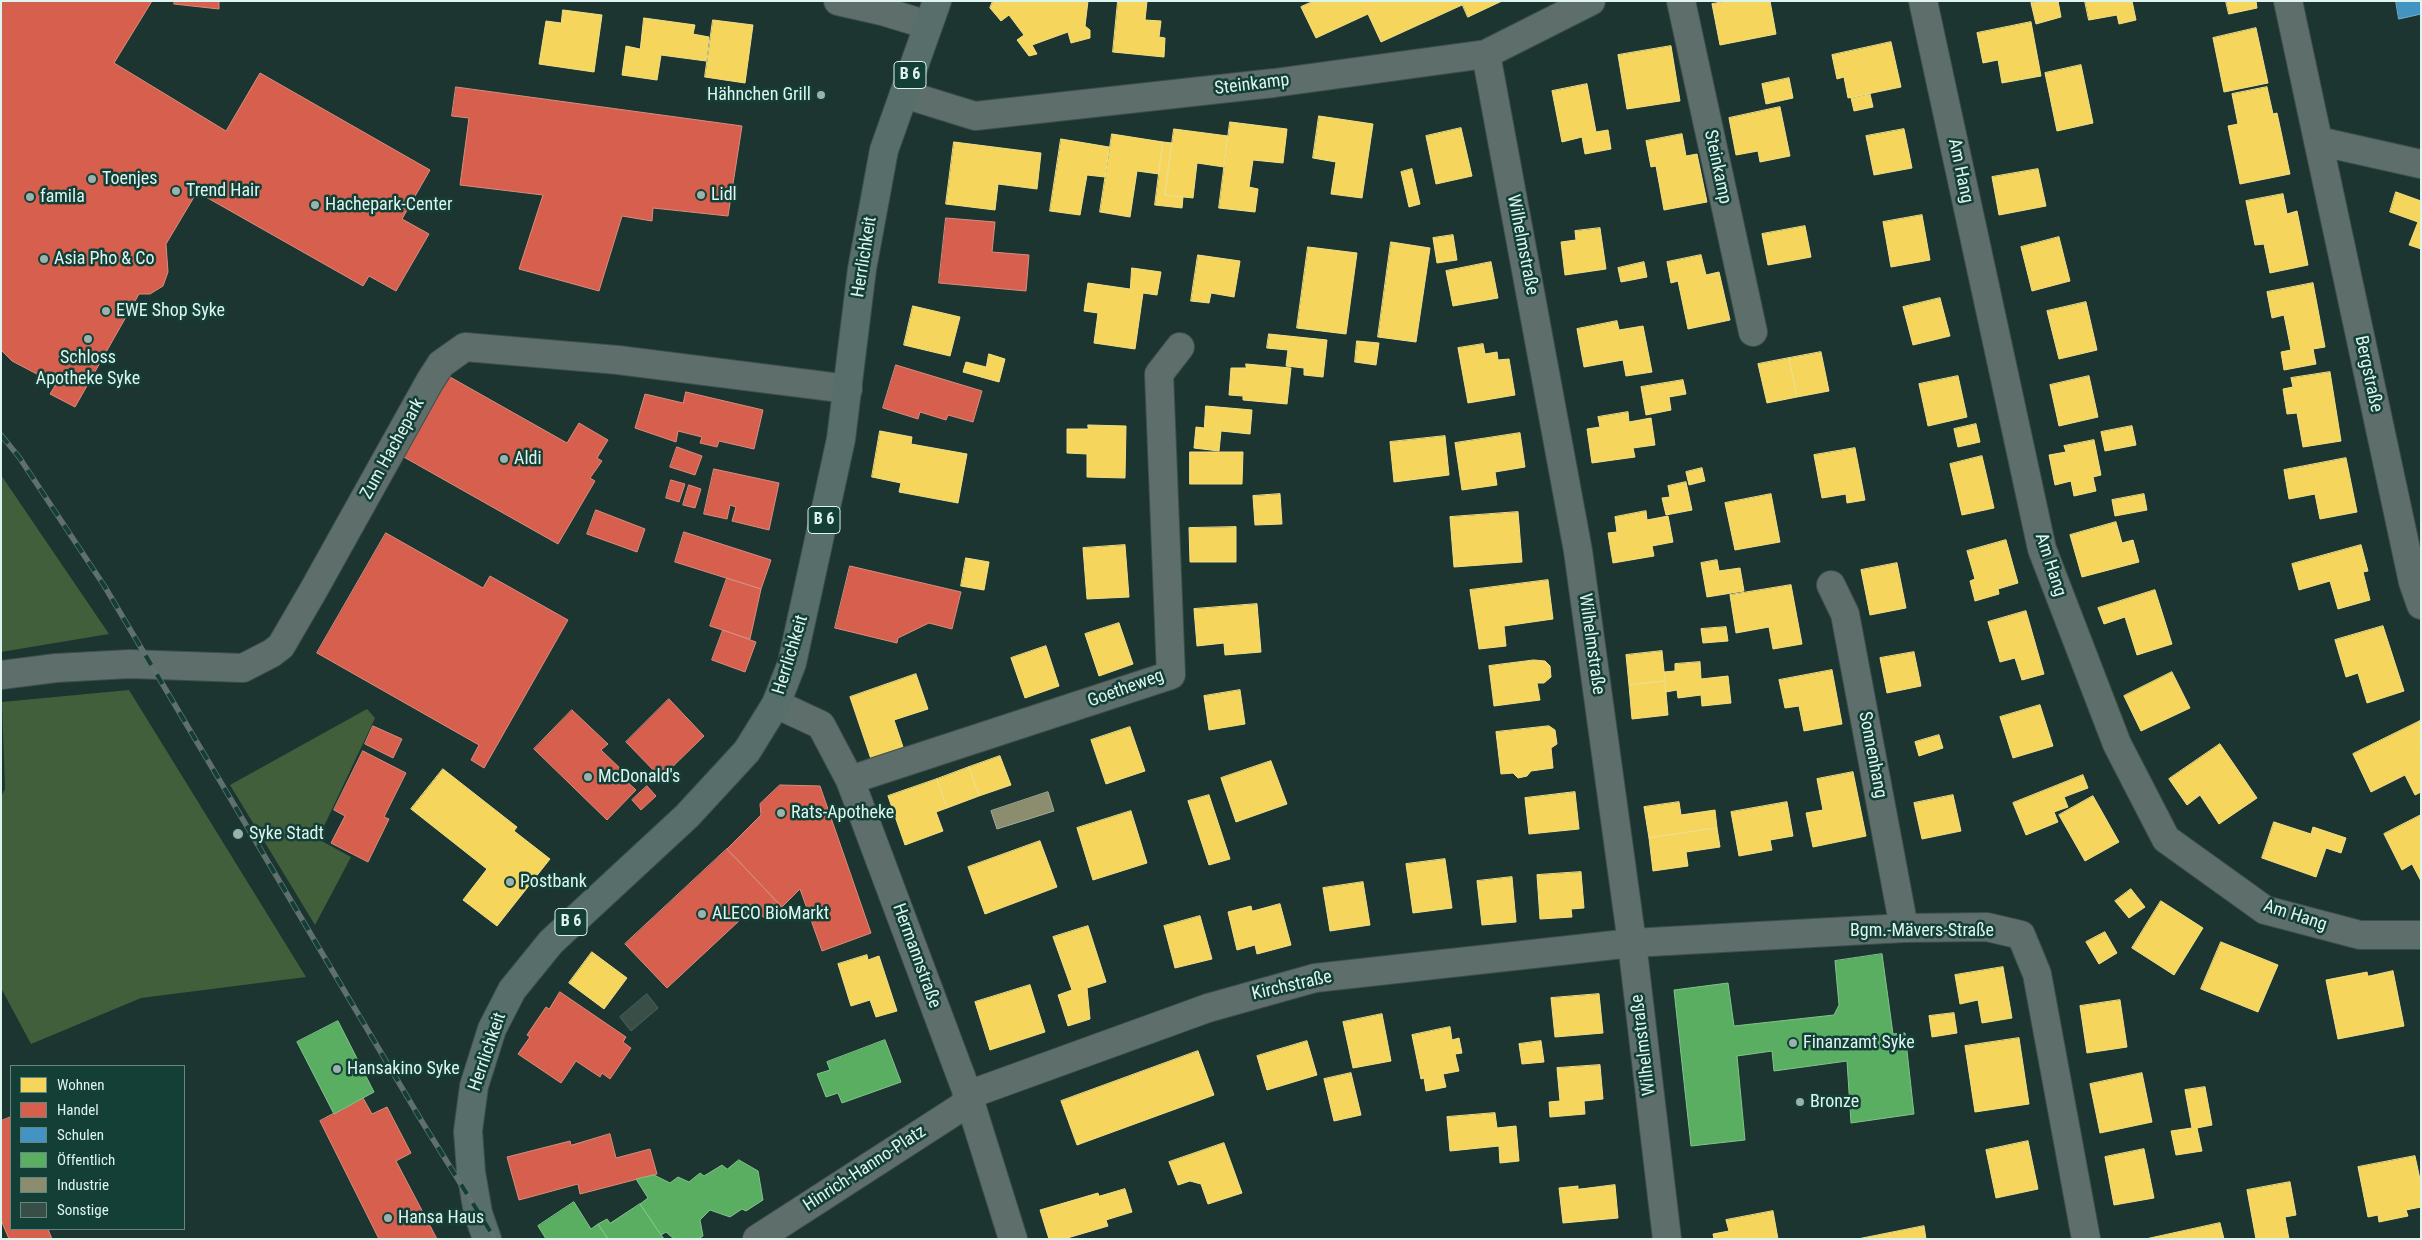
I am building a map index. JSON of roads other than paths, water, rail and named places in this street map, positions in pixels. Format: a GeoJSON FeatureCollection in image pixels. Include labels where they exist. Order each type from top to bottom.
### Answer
{"type":"FeatureCollection","features":[{"type":"Feature","properties":{"kind":"main road","name":"Herrlichkeit"},"geometry":{"type":"LineString","coordinates":[[487,1239],[477,1205],[471,1172],[468,1131],[474,1086],[492,1029],[512,990],[567,926],[638,863],[747,751],[776,704],[797,650],[841,438],[862,269],[884,150],[932,13]]}},
{"type":"Feature","properties":{"kind":"street"},"geometry":{"type":"LineString","coordinates":[[838,1],[882,11],[932,13]]}},
{"type":"Feature","properties":{"kind":"street","name":"Steinkamp"},"geometry":{"type":"LineString","coordinates":[[904,94],[974,116],[1274,83],[1486,54],[1591,1]]}},
{"type":"Feature","properties":{"kind":"street","name":"Steinkamp"},"geometry":{"type":"LineString","coordinates":[[1681,1],[1753,332]]}},
{"type":"Feature","properties":{"kind":"street","name":"Am Hang"},"geometry":{"type":"LineString","coordinates":[[1923,1],[2042,549],[2116,744],[2166,839],[2265,910],[2360,935],[2421,935]]}},
{"type":"Feature","properties":{"kind":"street","name":"Bergstraße"},"geometry":{"type":"LineString","coordinates":[[2288,1],[2418,589]]}},
{"type":"Feature","properties":{"kind":"street","name":"Wilhelmstraße"},"geometry":{"type":"LineString","coordinates":[[1486,54],[1578,551],[1632,943],[1668,1239]]}},
{"type":"Feature","properties":{"kind":"street"},"geometry":{"type":"LineString","coordinates":[[2318,141],[2421,164]]}},
{"type":"Feature","properties":{"kind":"street","name":"Zum Hachepark"},"geometry":{"type":"LineString","coordinates":[[1,675],[56,668],[130,664],[243,668],[272,654],[281,646],[309,599],[437,369],[465,347],[618,360],[848,389]]}},
{"type":"Feature","properties":{"kind":"street","name":"Goetheweg"},"geometry":{"type":"LineString","coordinates":[[850,780],[1171,675],[1159,374],[1180,347]]}},
{"type":"Feature","properties":{"kind":"street","name":"Sonnenhang"},"geometry":{"type":"LineString","coordinates":[[1831,585],[1845,614],[1904,928]]}},
{"type":"Feature","properties":{"kind":"street","name":"Hermannstraße"},"geometry":{"type":"LineString","coordinates":[[776,704],[821,725],[850,780],[968,1095],[1014,1239]]}},
{"type":"Feature","properties":{"kind":"street","name":"Bgm.-Mävers-Straße"},"geometry":{"type":"LineString","coordinates":[[1632,943],[1904,928],[1987,927],[2021,935],[2037,974],[2086,1239]]}},
{"type":"Feature","properties":{"kind":"street","name":"Kirchstraße"},"geometry":{"type":"LineString","coordinates":[[968,1095],[1208,1008],[1315,978],[1632,943]]}},
{"type":"Feature","properties":{"kind":"street","name":"Hinrich-Hanno-Platz"},"geometry":{"type":"LineString","coordinates":[[758,1239],[964,1106],[968,1095]]}},
{"type":"Feature","properties":{"kind":"railway"},"geometry":{"type":"LineString","coordinates":[[1,435],[19,457],[105,587],[421,1120],[495,1239]]}},
{"type":"Feature","properties":{"kind":"place","name":"Hähnchen Grill"},"geometry":{"type":"Point","coordinates":[821,95]}},
{"type":"Feature","properties":{"kind":"place","name":"Toenjes"},"geometry":{"type":"Point","coordinates":[92,179]}},
{"type":"Feature","properties":{"kind":"place","name":"Trend Hair"},"geometry":{"type":"Point","coordinates":[176,191]}},
{"type":"Feature","properties":{"kind":"place","name":"Lidl"},"geometry":{"type":"Point","coordinates":[701,195]}},
{"type":"Feature","properties":{"kind":"place","name":"famila"},"geometry":{"type":"Point","coordinates":[30,197]}},
{"type":"Feature","properties":{"kind":"place","name":"Hachepark-Center"},"geometry":{"type":"Point","coordinates":[315,205]}},
{"type":"Feature","properties":{"kind":"place","name":"Asia Pho & Co"},"geometry":{"type":"Point","coordinates":[44,259]}},
{"type":"Feature","properties":{"kind":"place","name":"EWE Shop Syke"},"geometry":{"type":"Point","coordinates":[106,311]}},
{"type":"Feature","properties":{"kind":"place","name":"Schloss Apotheke Syke"},"geometry":{"type":"Point","coordinates":[88,339]}},
{"type":"Feature","properties":{"kind":"place","name":"Aldi"},"geometry":{"type":"Point","coordinates":[504,459]}},
{"type":"Feature","properties":{"kind":"place","name":"McDonald's"},"geometry":{"type":"Point","coordinates":[588,777]}},
{"type":"Feature","properties":{"kind":"place","name":"Rats-Apotheke"},"geometry":{"type":"Point","coordinates":[781,813]}},
{"type":"Feature","properties":{"kind":"place","name":"Syke Stadt"},"geometry":{"type":"Point","coordinates":[238,834]}},
{"type":"Feature","properties":{"kind":"place","name":"Postbank"},"geometry":{"type":"Point","coordinates":[510,882]}},
{"type":"Feature","properties":{"kind":"place","name":"ALECO BioMarkt"},"geometry":{"type":"Point","coordinates":[702,914]}},
{"type":"Feature","properties":{"kind":"place","name":"Finanzamt Syke"},"geometry":{"type":"Point","coordinates":[1793,1043]}},
{"type":"Feature","properties":{"kind":"place","name":"Hansakino Syke"},"geometry":{"type":"Point","coordinates":[337,1069]}},
{"type":"Feature","properties":{"kind":"place","name":"Bronze"},"geometry":{"type":"Point","coordinates":[1800,1102]}},
{"type":"Feature","properties":{"kind":"place","name":"Hansa Haus"},"geometry":{"type":"Point","coordinates":[388,1218]}}]}
